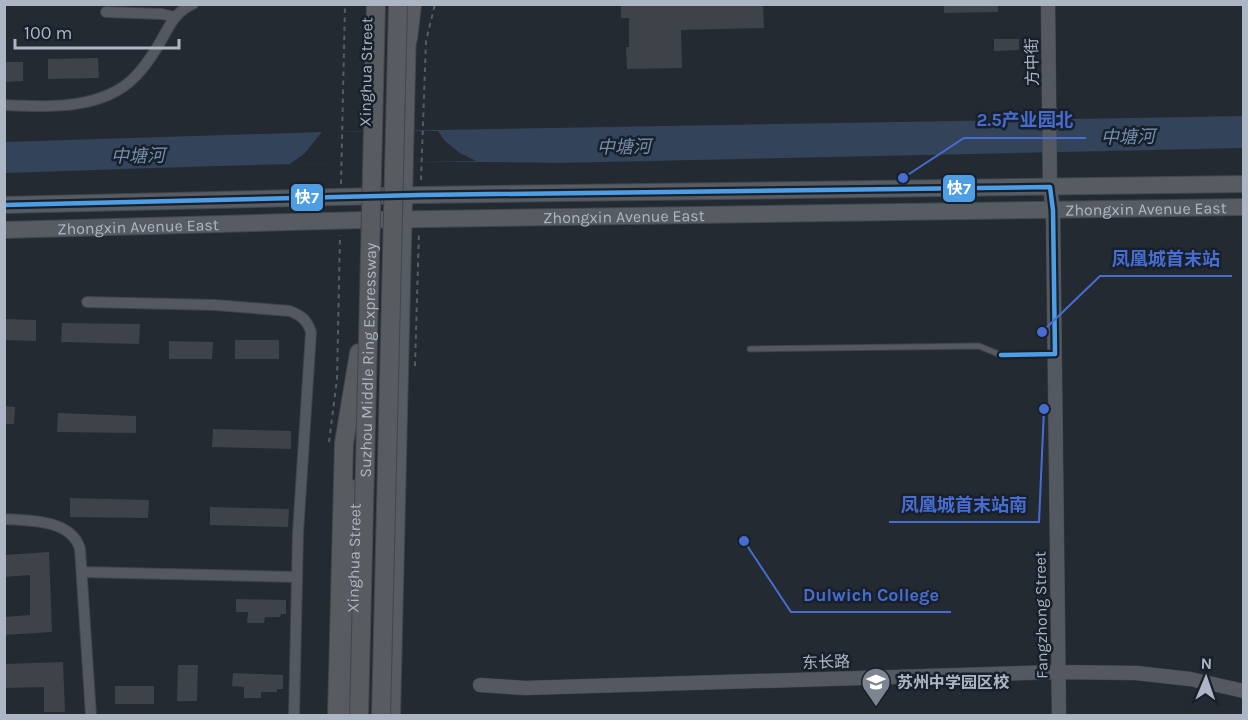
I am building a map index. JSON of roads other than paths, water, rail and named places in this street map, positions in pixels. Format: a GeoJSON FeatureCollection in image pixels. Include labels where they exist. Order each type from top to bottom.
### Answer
{"type":"FeatureCollection","features":[{"type":"Feature","properties":{"kind":"highway","name":"Suzhou Middle Ring Expressway"},"geometry":{"type":"LineString","coordinates":[[359,716],[376,4]]}},
{"type":"Feature","properties":{"kind":"highway","name":"Suzhou Middle Ring Expressway"},"geometry":{"type":"LineString","coordinates":[[381,716],[398,4]]}},
{"type":"Feature","properties":{"kind":"highway"},"geometry":{"type":"LineString","coordinates":[[408,39],[410,4]]}},
{"type":"Feature","properties":{"kind":"highway"},"geometry":{"type":"LineString","coordinates":[[337,716],[344,443],[359,353]]}},
{"type":"Feature","properties":{"kind":"main road","name":"Xinghua Street"},"geometry":{"type":"LineString","coordinates":[[350,716],[367,4]]}},
{"type":"Feature","properties":{"kind":"main road"},"geometry":{"type":"LineString","coordinates":[[392,716],[404,131],[408,39]]}},
{"type":"Feature","properties":{"kind":"main road","name":"Zhongxin Avenue East"},"geometry":{"type":"LineString","coordinates":[[4,205],[404,196],[1244,184]]}},
{"type":"Feature","properties":{"kind":"main road","name":"Zhongxin Avenue East"},"geometry":{"type":"LineString","coordinates":[[4,230],[363,220],[1244,207]]}},
{"type":"Feature","properties":{"kind":"street"},"geometry":{"type":"LineString","coordinates":[[4,105],[65,105],[88,102],[119,90],[148,62],[175,17],[182,9],[193,4]]}},
{"type":"Feature","properties":{"kind":"street","name":"方中街"},"geometry":{"type":"LineString","coordinates":[[1048,4],[1049,118]]}},
{"type":"Feature","properties":{"kind":"street"},"geometry":{"type":"LineString","coordinates":[[105,12],[162,14],[175,17]]}},
{"type":"Feature","properties":{"kind":"street","name":"Fangzhong Street"},"geometry":{"type":"LineString","coordinates":[[1049,118],[1050,187],[1053,210],[1059,716]]}},
{"type":"Feature","properties":{"kind":"street"},"geometry":{"type":"LineString","coordinates":[[87,302],[215,305],[290,311],[302,316],[308,322],[311,332],[297,578],[294,716]]}},
{"type":"Feature","properties":{"kind":"street"},"geometry":{"type":"LineString","coordinates":[[4,519],[46,522],[73,535],[78,542],[91,716]]}},
{"type":"Feature","properties":{"kind":"street"},"geometry":{"type":"LineString","coordinates":[[82,572],[297,578]]}},
{"type":"Feature","properties":{"kind":"street","name":"东长路"},"geometry":{"type":"LineString","coordinates":[[480,685],[525,688],[1058,672],[1136,673],[1190,679],[1244,691]]}},
{"type":"Feature","properties":{"kind":"lane"},"geometry":{"type":"LineString","coordinates":[[750,349],[979,346],[1001,355],[1055,354]]}},
{"type":"Feature","properties":{"kind":"water","name":"中塘河"},"geometry":{"type":"Polygon","coordinates":[[[1244,116],[1243,148],[557,163],[350,163],[5,173],[4,142],[322,132],[1244,116]]]}},
{"type":"Feature","properties":{"kind":"place","name":"2.5产业园北"},"geometry":{"type":"Point","coordinates":[903,178]}},
{"type":"Feature","properties":{"kind":"place","name":"凤凰城首末站"},"geometry":{"type":"Point","coordinates":[1042,332]}},
{"type":"Feature","properties":{"kind":"place","name":"凤凰城首末站南"},"geometry":{"type":"Point","coordinates":[1044,409]}},
{"type":"Feature","properties":{"kind":"place","name":"Dulwich College"},"geometry":{"type":"Point","coordinates":[744,541]}},
{"type":"Feature","properties":{"kind":"place","name":"苏州中学园区校"},"geometry":{"type":"Point","coordinates":[876,708]}}]}
